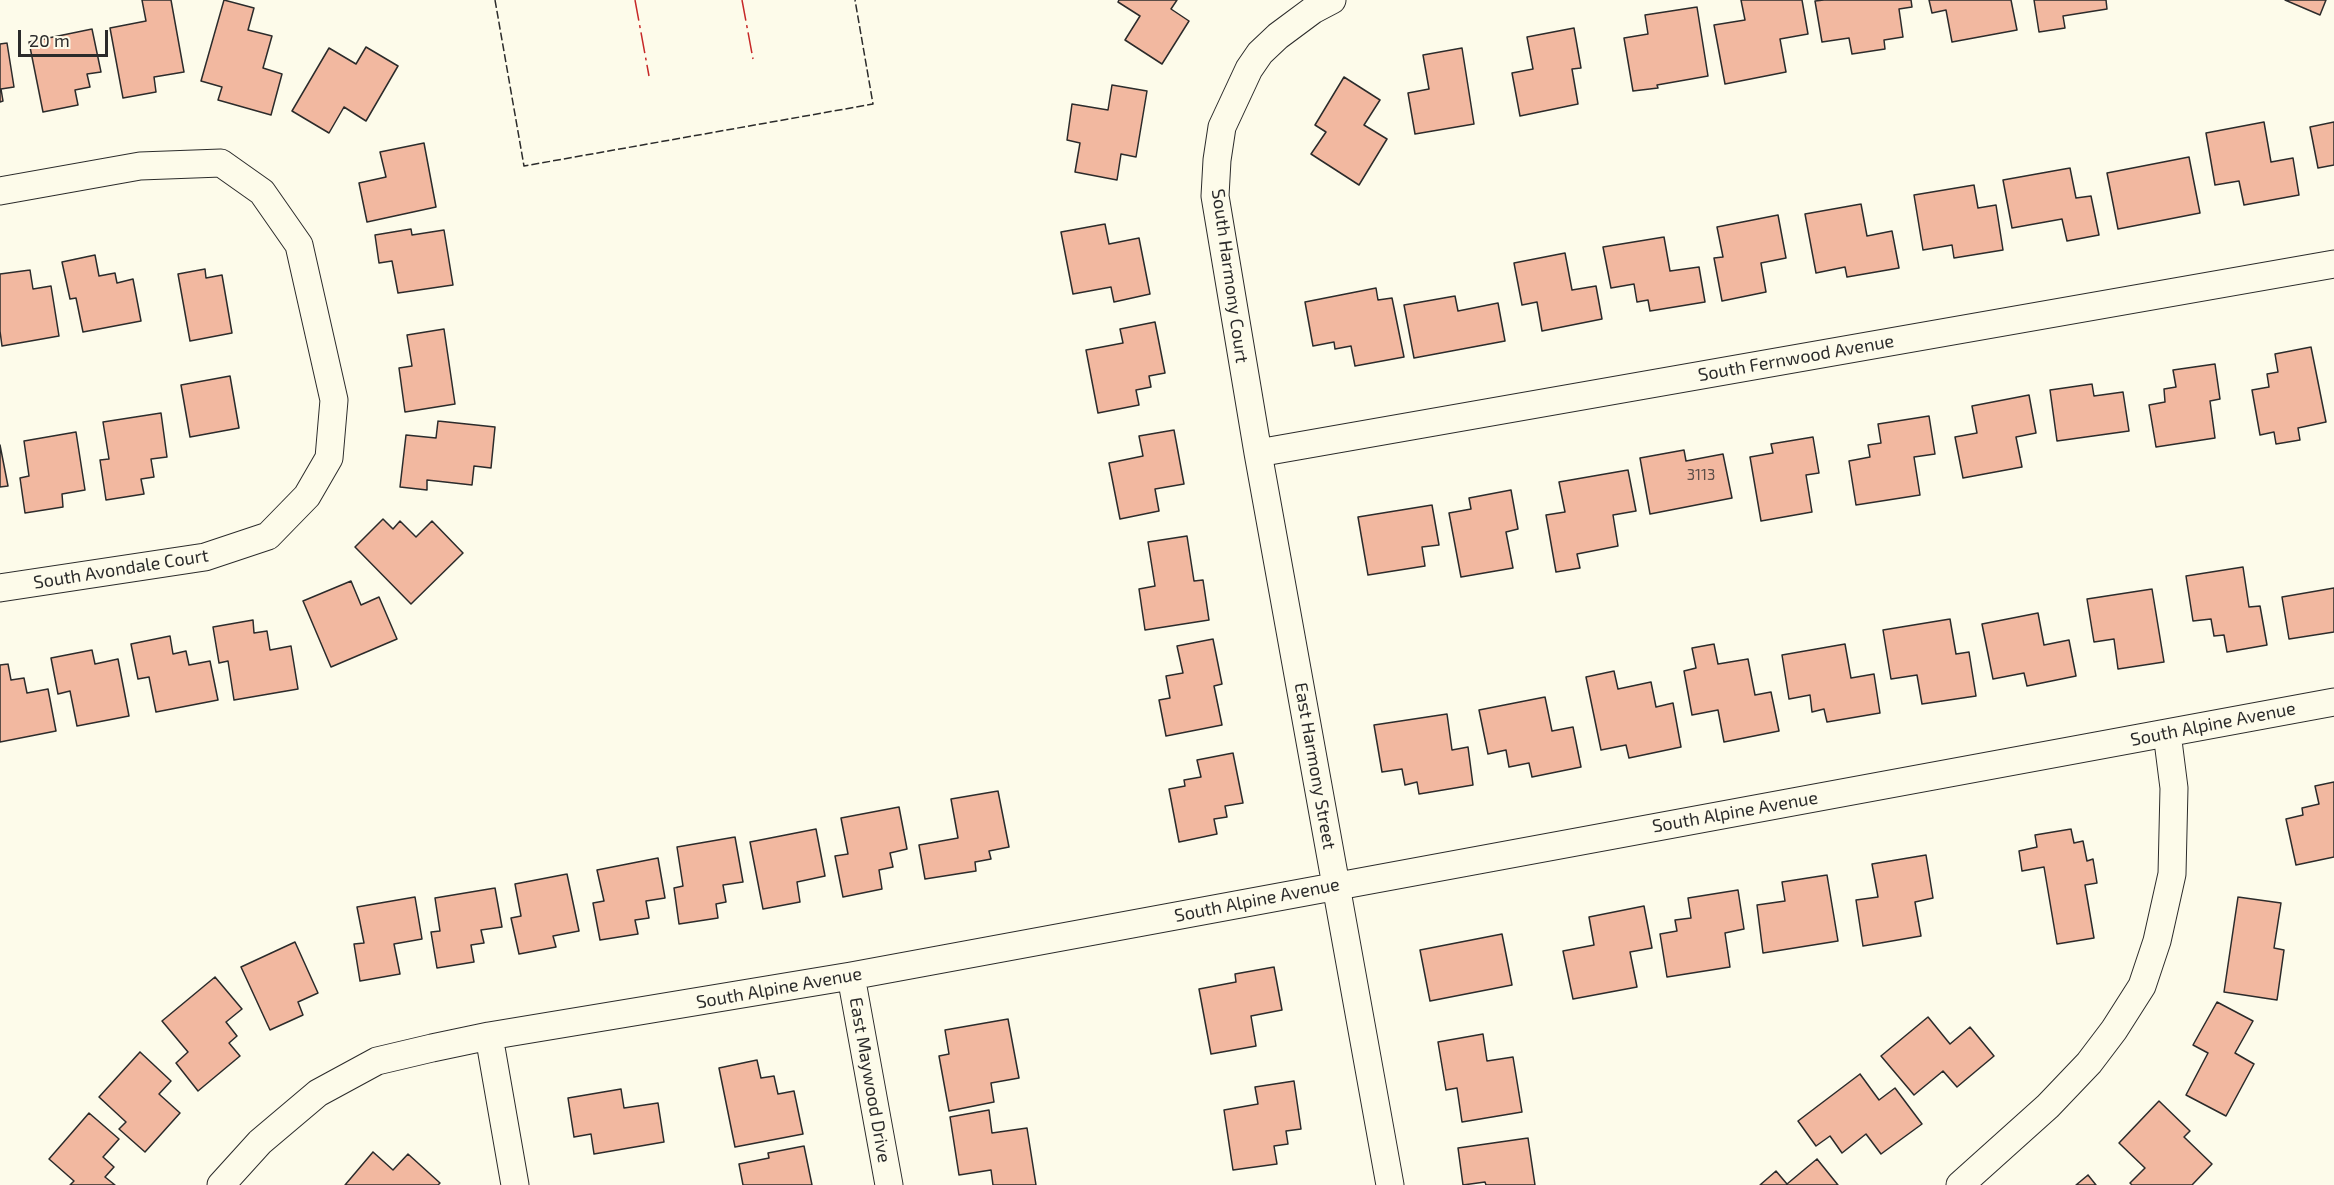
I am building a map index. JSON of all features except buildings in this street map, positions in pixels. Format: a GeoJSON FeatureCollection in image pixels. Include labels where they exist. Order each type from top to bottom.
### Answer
{"type":"FeatureCollection","features":[{"type":"Feature","properties":{"kind":"street","name":"South Harmony Court"},"geometry":{"type":"LineString","coordinates":[[1258,453],[1215,196],[1220,138],[1222,127],[1239,90],[1260,53],[1278,36],[1313,10],[1332,0]]}},
{"type":"Feature","properties":{"kind":"street","name":"South Avondale Court"},"geometry":{"type":"LineString","coordinates":[[0,191],[140,166],[220,163],[262,192],[299,244],[334,400],[329,458],[307,496],[268,536],[205,557],[0,588]]}},
{"type":"Feature","properties":{"kind":"street","name":"South Fernwood Avenue"},"geometry":{"type":"LineString","coordinates":[[1258,453],[2334,264]]}},
{"type":"Feature","properties":{"kind":"street","name":"East Harmony Street"},"geometry":{"type":"LineString","coordinates":[[1258,453],[1390,1185]]}},
{"type":"Feature","properties":{"kind":"street","name":"South Alpine Avenue"},"geometry":{"type":"LineString","coordinates":[[221,1185],[260,1142],[318,1093],[377,1061],[489,1036],[851,976],[2334,702]]}},
{"type":"Feature","properties":{"kind":"street"},"geometry":{"type":"LineString","coordinates":[[1960,1185],[2048,1106],[2089,1063],[2114,1030],[2142,986],[2157,941],[2172,874],[2174,788],[2167,733]]}},
{"type":"Feature","properties":{"kind":"street","name":"East Maywood Drive"},"geometry":{"type":"LineString","coordinates":[[851,976],[890,1185]]}},
{"type":"Feature","properties":{"kind":"street"},"geometry":{"type":"LineString","coordinates":[[489,1036],[515,1185]]}},
{"type":"Feature","properties":{"kind":"fence"},"geometry":{"type":"LineString","coordinates":[[495,0],[524,166],[873,104],[855,0]]}},
{"type":"Feature","properties":{"kind":"power"},"geometry":{"type":"LineString","coordinates":[[635,0],[649,76]]}},
{"type":"Feature","properties":{"kind":"power"},"geometry":{"type":"LineString","coordinates":[[742,0],[753,59]]}}]}
